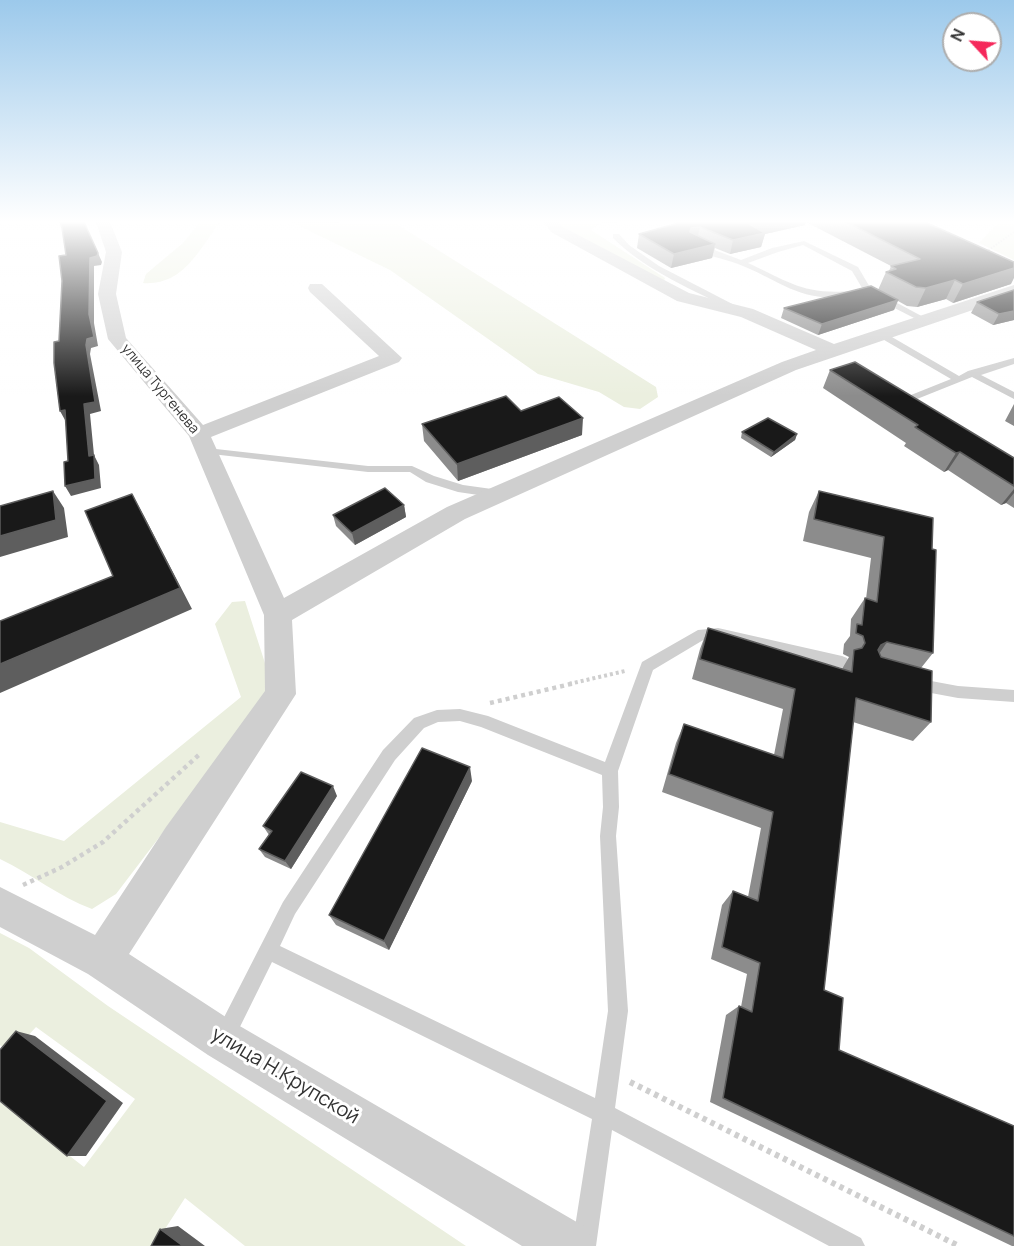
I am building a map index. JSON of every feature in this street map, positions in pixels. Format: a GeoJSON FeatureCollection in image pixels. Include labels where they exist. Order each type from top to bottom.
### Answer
{"type":"FeatureCollection","features":[{"type":"Feature","properties":{"kind":"street","name":"улица Тургенева"},"geometry":{"type":"LineString","coordinates":[[109,280],[107,294],[117,339],[203,443],[278,615]]}},
{"type":"Feature","properties":{"kind":"street"},"geometry":{"type":"LineString","coordinates":[[651,280],[682,297],[747,314],[833,351]]}},
{"type":"Feature","properties":{"kind":"street"},"geometry":{"type":"LineString","coordinates":[[203,443],[392,358],[316,288]]}},
{"type":"Feature","properties":{"kind":"street"},"geometry":{"type":"LineString","coordinates":[[102,960],[179,840],[281,694],[278,615],[456,513],[499,494],[789,366],[1014,290]]}},
{"type":"Feature","properties":{"kind":"street","name":"улица Н.Крупской"},"geometry":{"type":"LineString","coordinates":[[10,896],[223,1040],[569,1246]]}},
{"type":"Feature","properties":{"kind":"lane"},"geometry":{"type":"LineString","coordinates":[[683,280],[747,314]]}},
{"type":"Feature","properties":{"kind":"lane"},"geometry":{"type":"LineString","coordinates":[[772,280],[811,295],[837,295],[868,291]]}},
{"type":"Feature","properties":{"kind":"lane"},"geometry":{"type":"LineString","coordinates":[[862,280],[868,291],[925,320]]}},
{"type":"Feature","properties":{"kind":"lane"},"geometry":{"type":"LineString","coordinates":[[882,335],[958,379]]}},
{"type":"Feature","properties":{"kind":"lane"},"geometry":{"type":"LineString","coordinates":[[908,408],[898,402],[974,373],[1014,361]]}},
{"type":"Feature","properties":{"kind":"lane"},"geometry":{"type":"LineString","coordinates":[[939,368],[974,373],[1014,396]]}},
{"type":"Feature","properties":{"kind":"lane"},"geometry":{"type":"LineString","coordinates":[[203,443],[368,469],[412,469],[462,489],[499,494]]}},
{"type":"Feature","properties":{"kind":"lane"},"geometry":{"type":"LineString","coordinates":[[584,1246],[611,1072],[618,1011],[608,836],[611,807],[610,771],[646,666],[703,634],[718,633],[842,662]]}},
{"type":"Feature","properties":{"kind":"lane"},"geometry":{"type":"LineString","coordinates":[[902,680],[958,692],[1014,696]]}},
{"type":"Feature","properties":{"kind":"lane"},"geometry":{"type":"LineString","coordinates":[[223,1040],[289,908],[389,755],[419,723],[437,716],[460,715],[483,721],[610,771]]}},
{"type":"Feature","properties":{"kind":"lane"},"geometry":{"type":"LineString","coordinates":[[268,950],[604,1114],[853,1246]]}},
{"type":"Feature","properties":{"kind":"path"},"geometry":{"type":"LineString","coordinates":[[437,716],[646,666]]}},
{"type":"Feature","properties":{"kind":"path"},"geometry":{"type":"LineString","coordinates":[[10,896],[104,842],[204,751]]}},
{"type":"Feature","properties":{"kind":"path"},"geometry":{"type":"LineString","coordinates":[[611,1072],[959,1246]]}},
{"type":"Feature","properties":{"kind":"green space"},"geometry":{"type":"Polygon","coordinates":[[[144,280],[164,280],[157,282],[143,283],[144,280]]]}},
{"type":"Feature","properties":{"kind":"green space"},"geometry":{"type":"Polygon","coordinates":[[[404,280],[486,280],[656,387],[658,397],[640,409],[624,407],[599,392],[538,374],[404,280]]]}},
{"type":"Feature","properties":{"kind":"green space"},"geometry":{"type":"Polygon","coordinates":[[[245,601],[273,688],[116,894],[92,909],[0,859],[0,822],[64,841],[241,697],[215,624],[232,602],[245,601]]]}},
{"type":"Feature","properties":{"kind":"green space"},"geometry":{"type":"Polygon","coordinates":[[[0,933],[29,948],[108,1006],[466,1246],[245,1246],[185,1198],[154,1246],[0,1246],[0,1102],[84,1167],[135,1099],[36,1027],[11,1054],[0,1045],[0,933]]]}},
{"type":"Feature","properties":{"kind":"building"},"geometry":{"type":"Polygon","coordinates":[[[90,280],[89,314],[94,337],[87,339],[86,345],[95,402],[84,404],[89,456],[94,455],[95,479],[65,486],[64,462],[68,461],[65,410],[60,411],[54,363],[54,342],[59,341],[62,281],[90,280]]]}},
{"type":"Feature","properties":{"kind":"building"},"geometry":{"type":"Polygon","coordinates":[[[902,280],[954,280],[926,288],[916,287],[902,280]]]}},
{"type":"Feature","properties":{"kind":"building"},"geometry":{"type":"Polygon","coordinates":[[[955,280],[975,280],[963,284],[955,280]]]}},
{"type":"Feature","properties":{"kind":"building"},"geometry":{"type":"Polygon","coordinates":[[[871,286],[898,300],[822,324],[784,308],[871,286]]]}},
{"type":"Feature","properties":{"kind":"building"},"geometry":{"type":"Polygon","coordinates":[[[1014,290],[1014,311],[999,314],[977,302],[1014,290]]]}},
{"type":"Feature","properties":{"kind":"building"},"geometry":{"type":"Polygon","coordinates":[[[855,362],[1014,458],[1014,486],[960,452],[956,453],[915,427],[918,425],[830,370],[855,362]]]}},
{"type":"Feature","properties":{"kind":"building"},"geometry":{"type":"Polygon","coordinates":[[[506,396],[521,411],[559,397],[583,418],[457,464],[422,424],[506,396]]]}},
{"type":"Feature","properties":{"kind":"building"},"geometry":{"type":"Polygon","coordinates":[[[768,418],[797,434],[774,452],[742,432],[768,418]]]}},
{"type":"Feature","properties":{"kind":"building"},"geometry":{"type":"Polygon","coordinates":[[[385,488],[404,505],[352,533],[333,515],[385,488]]]}},
{"type":"Feature","properties":{"kind":"building"},"geometry":{"type":"Polygon","coordinates":[[[53,491],[56,520],[0,536],[0,506],[53,491]]]}},
{"type":"Feature","properties":{"kind":"building"},"geometry":{"type":"Polygon","coordinates":[[[819,491],[933,518],[932,549],[936,550],[933,653],[887,642],[878,650],[881,657],[932,671],[931,722],[856,698],[824,990],[843,998],[839,1050],[1014,1126],[1014,1236],[723,1098],[739,1006],[752,1012],[760,963],[722,947],[733,891],[758,901],[773,812],[669,774],[684,724],[783,758],[795,689],[700,659],[708,628],[852,672],[854,650],[862,648],[865,643],[863,636],[856,633],[857,624],[862,625],[865,598],[877,602],[884,537],[814,519],[819,491]]]}},
{"type":"Feature","properties":{"kind":"building"},"geometry":{"type":"Polygon","coordinates":[[[132,494],[180,588],[0,664],[0,621],[113,576],[85,511],[132,494]]]}},
{"type":"Feature","properties":{"kind":"building"},"geometry":{"type":"Polygon","coordinates":[[[422,748],[470,767],[384,941],[329,915],[422,748]]]}},
{"type":"Feature","properties":{"kind":"building"},"geometry":{"type":"Polygon","coordinates":[[[301,772],[333,786],[285,861],[259,849],[272,831],[263,826],[301,772]]]}},
{"type":"Feature","properties":{"kind":"building"},"geometry":{"type":"Polygon","coordinates":[[[16,1031],[107,1101],[67,1156],[0,1101],[0,1050],[16,1031]]]}},
{"type":"Feature","properties":{"kind":"building"},"geometry":{"type":"Polygon","coordinates":[[[160,1229],[183,1246],[151,1246],[160,1229]]]}}]}
